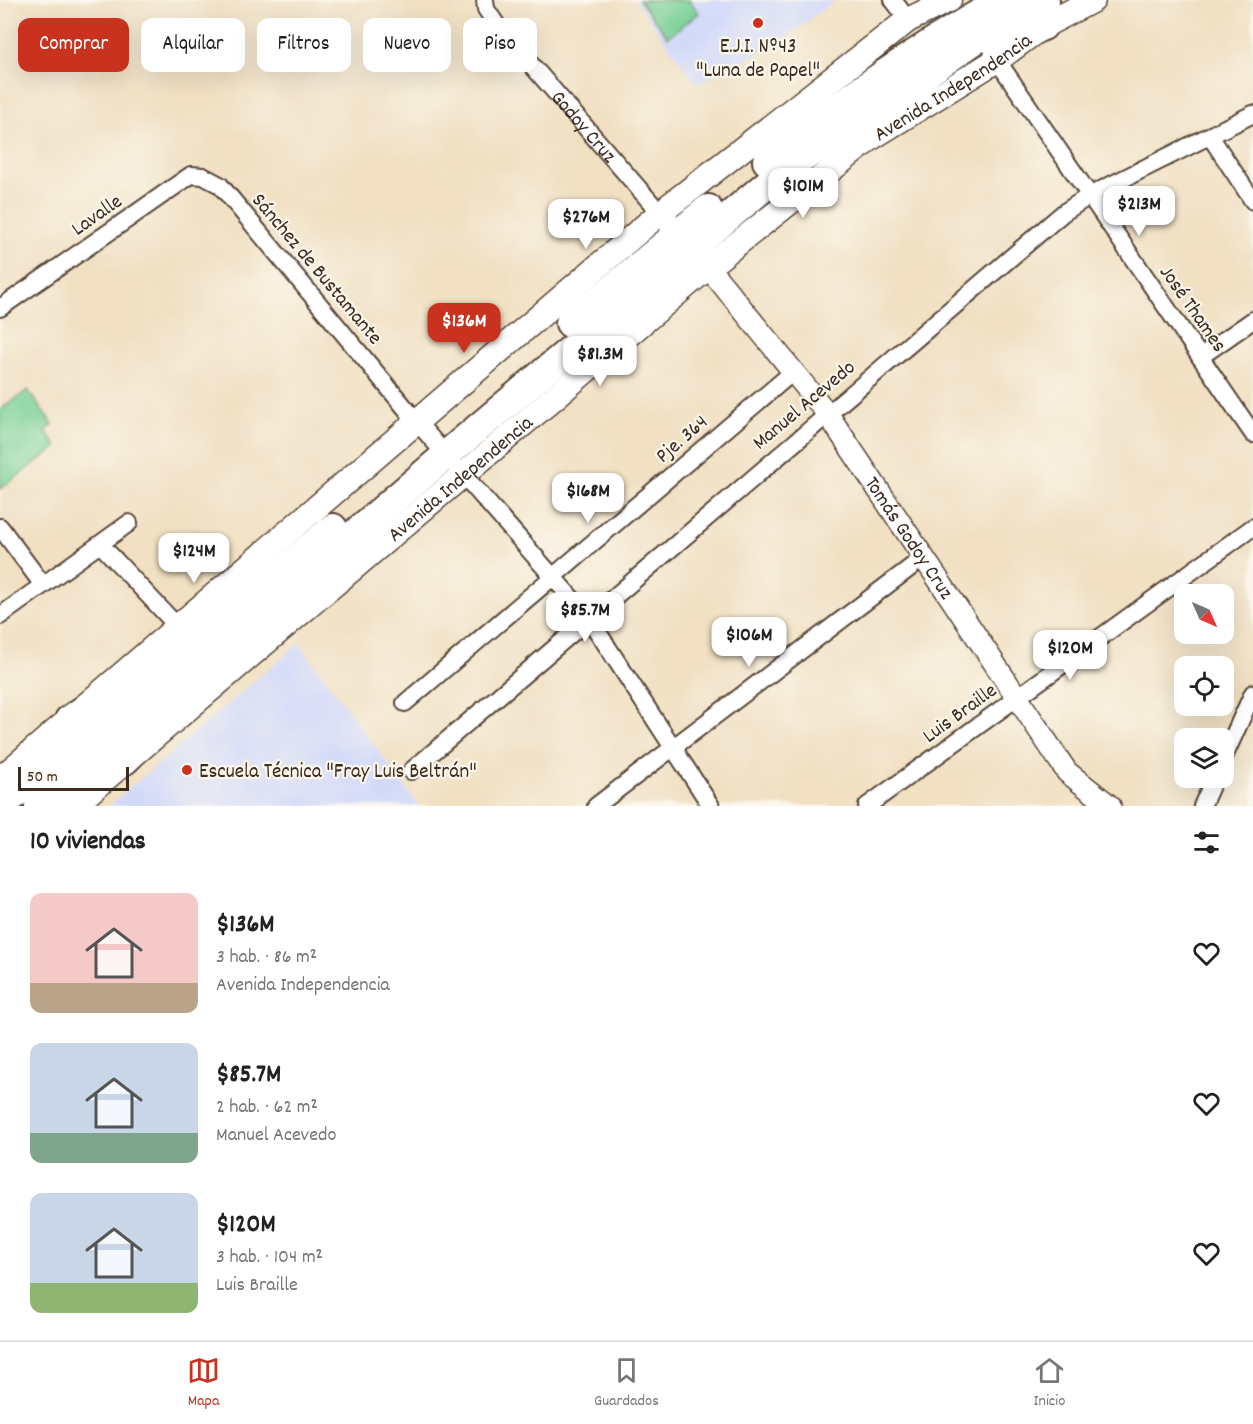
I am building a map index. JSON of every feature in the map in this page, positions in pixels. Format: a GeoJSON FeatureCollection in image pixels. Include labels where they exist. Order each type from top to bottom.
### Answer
{"type":"FeatureCollection","features":[{"type":"Feature","properties":{"kind":"highway"},"geometry":{"type":"LineString","coordinates":[[808,129],[900,51],[969,0]]}},
{"type":"Feature","properties":{"kind":"highway","name":"Avenida Independencia"},"geometry":{"type":"LineString","coordinates":[[684,240],[808,129],[966,21],[1003,0]]}},
{"type":"Feature","properties":{"kind":"highway","name":"Avenida Independencia"},"geometry":{"type":"LineString","coordinates":[[39,806],[291,575],[433,439],[684,240],[877,106],[986,48],[1044,13]]}},
{"type":"Feature","properties":{"kind":"highway"},"geometry":{"type":"LineString","coordinates":[[69,720],[142,671],[222,608],[291,575]]}},
{"type":"Feature","properties":{"kind":"highway"},"geometry":{"type":"LineString","coordinates":[[125,760],[291,575]]}},
{"type":"Feature","properties":{"kind":"highway","name":"Avenida Independencia"},"geometry":{"type":"LineString","coordinates":[[1,806],[291,575]]}},
{"type":"Feature","properties":{"kind":"main road","name":"Avenida Independencia"},"geometry":{"type":"LineString","coordinates":[[73,806],[465,475],[684,240],[908,20],[949,0]]}},
{"type":"Feature","properties":{"kind":"main road","name":"Avenida Independencia"},"geometry":{"type":"LineString","coordinates":[[0,779],[177,626],[433,439],[684,240],[871,138],[996,60],[1044,13],[1093,0]]}},
{"type":"Feature","properties":{"kind":"street"},"geometry":{"type":"LineString","coordinates":[[893,0],[908,20]]}},
{"type":"Feature","properties":{"kind":"street","name":"Godoy Cruz"},"geometry":{"type":"LineString","coordinates":[[486,4],[496,24],[684,240]]}},
{"type":"Feature","properties":{"kind":"street","name":"José Thames"},"geometry":{"type":"LineString","coordinates":[[996,60],[1253,434]]}},
{"type":"Feature","properties":{"kind":"street","name":"Manuel Acevedo"},"geometry":{"type":"LineString","coordinates":[[411,771],[588,617],[1063,213],[1089,196],[1253,114]]}},
{"type":"Feature","properties":{"kind":"street"},"geometry":{"type":"LineString","coordinates":[[1210,136],[1253,201]]}},
{"type":"Feature","properties":{"kind":"street","name":"Lavalle"},"geometry":{"type":"LineString","coordinates":[[0,308],[191,175],[203,176],[220,185]]}},
{"type":"Feature","properties":{"kind":"street","name":"Sánchez de Bustamante"},"geometry":{"type":"LineString","coordinates":[[220,185],[433,439],[555,575],[588,617],[711,806]]}},
{"type":"Feature","properties":{"kind":"street","name":"Tomás Godoy Cruz"},"geometry":{"type":"LineString","coordinates":[[684,240],[827,413],[1067,772],[1110,806]]}},
{"type":"Feature","properties":{"kind":"street"},"geometry":{"type":"LineString","coordinates":[[1200,357],[1253,320]]}},
{"type":"Feature","properties":{"kind":"street","name":"Pje. 364"},"geometry":{"type":"LineString","coordinates":[[405,703],[794,371]]}},
{"type":"Feature","properties":{"kind":"street"},"geometry":{"type":"LineString","coordinates":[[0,616],[129,523]]}},
{"type":"Feature","properties":{"kind":"street"},"geometry":{"type":"LineString","coordinates":[[0,527],[43,585]]}},
{"type":"Feature","properties":{"kind":"street","name":"Luis Braille"},"geometry":{"type":"LineString","coordinates":[[867,806],[1253,527]]}},
{"type":"Feature","properties":{"kind":"street"},"geometry":{"type":"LineString","coordinates":[[100,545],[177,626]]}},
{"type":"Feature","properties":{"kind":"street"},"geometry":{"type":"LineString","coordinates":[[596,806],[923,558]]}},
{"type":"Feature","properties":{"kind":"street"},"geometry":{"type":"LineString","coordinates":[[1234,735],[1253,693]]}},
{"type":"Feature","properties":{"kind":"street"},"geometry":{"type":"LineString","coordinates":[[1202,806],[1210,788]]}},
{"type":"Feature","properties":{"kind":"shaded area"},"geometry":{"type":"Polygon","coordinates":[[[635,0],[835,0],[779,43],[697,84],[635,0]]]}},
{"type":"Feature","properties":{"kind":"shaded area"},"geometry":{"type":"Polygon","coordinates":[[[299,643],[419,806],[109,806],[207,722],[299,643]]]}},
{"type":"Feature","properties":{"kind":"green space"},"geometry":{"type":"Polygon","coordinates":[[[639,0],[689,0],[699,13],[668,37],[639,0]]]}},
{"type":"Feature","properties":{"kind":"green space"},"geometry":{"type":"Polygon","coordinates":[[[28,390],[53,425],[46,431],[57,447],[0,489],[0,410],[28,390]]]}},
{"type":"Feature","properties":{"kind":"place","name":"E.J.I. Nº43 \"Luna de Papel\""},"geometry":{"type":"Point","coordinates":[758,23]}},
{"type":"Feature","properties":{"kind":"place","name":"Escuela Técnica \"Fray Luis Beltrán\""},"geometry":{"type":"Point","coordinates":[187,770]}}]}
